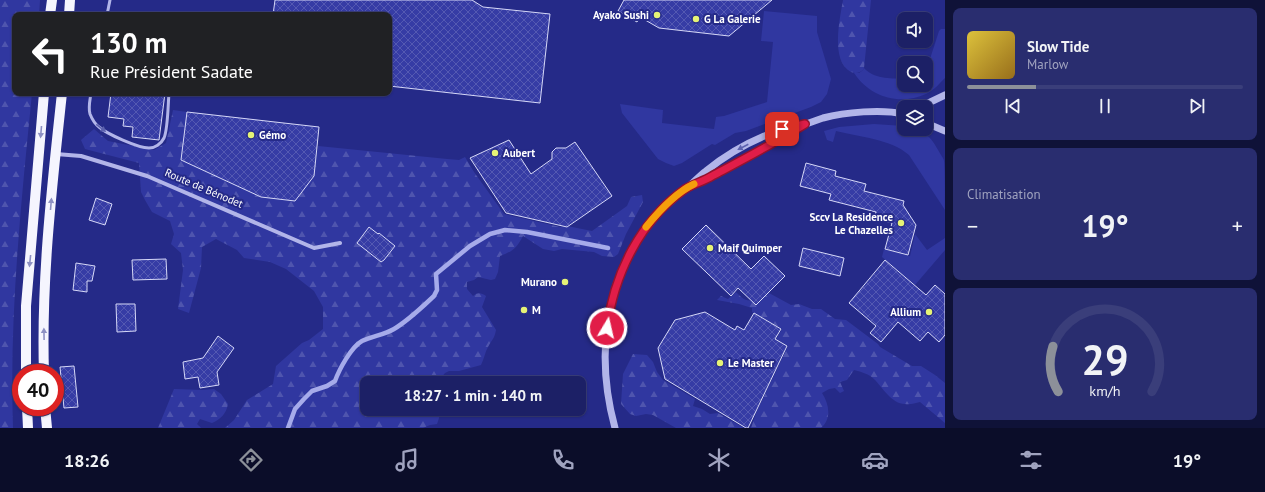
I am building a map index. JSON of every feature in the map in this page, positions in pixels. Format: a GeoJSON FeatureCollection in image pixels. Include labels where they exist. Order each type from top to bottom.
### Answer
{"type":"FeatureCollection","features":[{"type":"Feature","properties":{"kind":"main road"},"geometry":{"type":"LineString","coordinates":[[50,12],[52,0]]}},
{"type":"Feature","properties":{"kind":"main road"},"geometry":{"type":"LineString","coordinates":[[69,12],[70,0]]}},
{"type":"Feature","properties":{"kind":"main road"},"geometry":{"type":"LineString","coordinates":[[26,364],[26,306],[44,96]]}},
{"type":"Feature","properties":{"kind":"main road"},"geometry":{"type":"LineString","coordinates":[[44,364],[44,313],[62,96]]}},
{"type":"Feature","properties":{"kind":"main road"},"geometry":{"type":"LineString","coordinates":[[27,416],[28,428]]}},
{"type":"Feature","properties":{"kind":"main road"},"geometry":{"type":"LineString","coordinates":[[46,416],[47,428]]}},
{"type":"Feature","properties":{"kind":"street"},"geometry":{"type":"LineString","coordinates":[[933,101],[945,95]]}},
{"type":"Feature","properties":{"kind":"street"},"geometry":{"type":"LineString","coordinates":[[614,428],[607,395],[605,368],[605,341],[608,316],[614,293],[630,254],[644,231],[663,208],[710,167],[737,150],[774,132],[823,118],[873,112],[897,113]]}},
{"type":"Feature","properties":{"kind":"street"},"geometry":{"type":"LineString","coordinates":[[686,188],[710,177],[779,140],[805,124]]}},
{"type":"Feature","properties":{"kind":"street"},"geometry":{"type":"LineString","coordinates":[[933,126],[945,131]]}},
{"type":"Feature","properties":{"kind":"street","name":"Route de Bénodet"},"geometry":{"type":"LineString","coordinates":[[56,154],[81,156],[147,176],[314,248],[340,243]]}},
{"type":"Feature","properties":{"kind":"lane"},"geometry":{"type":"LineString","coordinates":[[108,12],[110,0]]}},
{"type":"Feature","properties":{"kind":"lane"},"geometry":{"type":"LineString","coordinates":[[91,96],[90,114],[99,127],[106,132],[129,142],[149,148],[158,145],[163,140],[166,133],[169,96]]}},
{"type":"Feature","properties":{"kind":"green space"},"geometry":{"type":"Polygon","coordinates":[[[0,0],[40,0],[39,12],[12,12],[12,96],[32,96],[20,218],[14,302],[12,364],[13,428],[0,428],[0,0]]]}},
{"type":"Feature","properties":{"kind":"green space"},"geometry":{"type":"Polygon","coordinates":[[[843,0],[871,0],[864,68],[857,73],[851,72],[845,66],[840,59],[838,49],[843,0]]]}},
{"type":"Feature","properties":{"kind":"green space"},"geometry":{"type":"Polygon","coordinates":[[[764,11],[817,16],[817,32],[831,79],[827,94],[821,102],[811,107],[746,131],[735,133],[715,145],[712,144],[682,163],[674,166],[658,159],[622,113],[620,104],[663,110],[662,123],[714,129],[716,117],[724,116],[767,102],[773,42],[761,41],[764,11]]]}},
{"type":"Feature","properties":{"kind":"green space"},"geometry":{"type":"Polygon","coordinates":[[[941,29],[945,29],[945,78],[933,90],[933,56],[931,56],[941,29]]]}},
{"type":"Feature","properties":{"kind":"green space"},"geometry":{"type":"Polygon","coordinates":[[[864,68],[872,74],[887,78],[897,79],[897,92],[930,92],[916,98],[896,99],[886,97],[868,88],[854,73],[859,73],[864,68]]]}},
{"type":"Feature","properties":{"kind":"green space"},"geometry":{"type":"Polygon","coordinates":[[[173,110],[187,112],[181,160],[261,197],[295,201],[314,176],[318,146],[459,160],[465,157],[504,214],[560,227],[567,226],[592,231],[627,206],[631,197],[642,195],[643,202],[626,234],[618,254],[614,257],[602,256],[594,252],[562,249],[554,251],[543,249],[523,236],[514,249],[500,256],[498,272],[495,279],[491,280],[478,277],[467,282],[467,289],[473,296],[480,293],[486,296],[482,307],[496,330],[481,365],[459,371],[449,371],[442,376],[360,376],[360,416],[439,416],[437,424],[423,428],[225,428],[234,420],[247,400],[273,384],[276,366],[302,343],[309,340],[323,329],[323,307],[314,291],[286,269],[270,262],[244,258],[237,250],[216,239],[202,247],[201,268],[189,313],[178,309],[183,270],[181,253],[171,244],[174,234],[170,221],[152,212],[141,192],[139,163],[85,149],[81,140],[94,129],[108,141],[154,150],[166,143],[173,110]]]}},
{"type":"Feature","properties":{"kind":"green space"},"geometry":{"type":"Polygon","coordinates":[[[874,124],[897,126],[897,136],[928,136],[944,160],[945,210],[909,155],[893,145],[884,142],[836,131],[833,142],[827,140],[824,131],[839,127],[874,124]]]}},
{"type":"Feature","properties":{"kind":"green space"},"geometry":{"type":"Polygon","coordinates":[[[915,234],[927,250],[945,238],[945,250],[915,285],[882,257],[884,249],[910,256],[915,234]]]}},
{"type":"Feature","properties":{"kind":"green space"},"geometry":{"type":"Polygon","coordinates":[[[736,292],[742,298],[747,300],[761,300],[769,293],[791,305],[799,304],[812,309],[821,309],[835,319],[846,320],[880,347],[912,366],[921,366],[945,383],[945,423],[920,402],[907,404],[896,401],[872,377],[854,370],[847,380],[840,382],[844,391],[840,393],[835,388],[829,389],[822,393],[828,406],[828,415],[827,420],[821,428],[751,428],[756,413],[788,346],[776,339],[782,329],[752,312],[752,308],[717,300],[721,296],[728,299],[736,292]]]}},
{"type":"Feature","properties":{"kind":"green space"},"geometry":{"type":"Polygon","coordinates":[[[633,354],[647,355],[653,362],[657,372],[663,380],[695,399],[693,406],[710,414],[718,413],[744,428],[676,428],[653,415],[646,414],[636,416],[630,414],[621,404],[623,374],[633,354]]]}},
{"type":"Feature","properties":{"kind":"green space"},"geometry":{"type":"Polygon","coordinates":[[[174,389],[214,389],[221,394],[228,404],[226,411],[218,420],[212,423],[200,419],[197,424],[201,428],[158,428],[174,389]]]}},
{"type":"Feature","properties":{"kind":"building"},"geometry":{"type":"Polygon","coordinates":[[[275,0],[472,0],[483,7],[550,14],[540,103],[392,86],[392,12],[273,12],[275,0]]]}},
{"type":"Feature","properties":{"kind":"building","name":"G La Galerie"},"geometry":{"type":"Polygon","coordinates":[[[624,0],[772,0],[729,36],[659,28],[640,17],[637,22],[618,11],[624,0]]]}},
{"type":"Feature","properties":{"kind":"building"},"geometry":{"type":"Polygon","coordinates":[[[111,96],[165,96],[159,140],[132,137],[133,127],[123,126],[124,119],[108,117],[111,96]]]}},
{"type":"Feature","properties":{"kind":"building"},"geometry":{"type":"Polygon","coordinates":[[[187,112],[319,127],[314,176],[295,201],[261,197],[181,160],[187,112]]]}},
{"type":"Feature","properties":{"kind":"building"},"geometry":{"type":"Polygon","coordinates":[[[509,140],[531,174],[552,159],[552,152],[556,148],[566,148],[575,142],[612,196],[567,227],[506,213],[470,158],[509,140]]]}},
{"type":"Feature","properties":{"kind":"building"},"geometry":{"type":"Polygon","coordinates":[[[806,163],[836,171],[835,176],[866,184],[864,191],[904,201],[903,205],[916,225],[908,255],[885,249],[892,223],[874,218],[876,212],[829,200],[831,194],[800,186],[806,163]]]}},
{"type":"Feature","properties":{"kind":"building"},"geometry":{"type":"Polygon","coordinates":[[[96,198],[112,204],[105,225],[89,220],[96,198]]]}},
{"type":"Feature","properties":{"kind":"building"},"geometry":{"type":"Polygon","coordinates":[[[706,225],[751,269],[764,256],[785,276],[756,305],[738,288],[731,296],[682,249],[706,225]]]}},
{"type":"Feature","properties":{"kind":"building"},"geometry":{"type":"Polygon","coordinates":[[[369,227],[395,246],[381,262],[357,243],[369,227]]]}},
{"type":"Feature","properties":{"kind":"building"},"geometry":{"type":"Polygon","coordinates":[[[803,248],[844,258],[840,276],[799,266],[803,248]]]}},
{"type":"Feature","properties":{"kind":"building"},"geometry":{"type":"Polygon","coordinates":[[[166,259],[167,279],[133,280],[132,260],[166,259]]]}},
{"type":"Feature","properties":{"kind":"building"},"geometry":{"type":"Polygon","coordinates":[[[885,260],[926,295],[935,285],[945,294],[945,335],[939,342],[928,332],[920,341],[898,322],[881,342],[870,333],[876,326],[849,303],[885,260]]]}},
{"type":"Feature","properties":{"kind":"building"},"geometry":{"type":"Polygon","coordinates":[[[76,263],[95,266],[92,281],[87,281],[87,292],[73,290],[76,263]]]}},
{"type":"Feature","properties":{"kind":"building"},"geometry":{"type":"Polygon","coordinates":[[[116,304],[135,304],[136,331],[117,332],[116,304]]]}},
{"type":"Feature","properties":{"kind":"building","name":"Le Master"},"geometry":{"type":"Polygon","coordinates":[[[705,312],[735,330],[737,326],[744,330],[754,313],[781,329],[775,339],[787,346],[748,428],[665,379],[658,348],[675,320],[705,312]]]}},
{"type":"Feature","properties":{"kind":"building"},"geometry":{"type":"Polygon","coordinates":[[[218,336],[234,348],[217,372],[219,385],[200,388],[198,377],[185,379],[183,362],[203,358],[218,336]]]}},
{"type":"Feature","properties":{"kind":"building"},"geometry":{"type":"Polygon","coordinates":[[[74,366],[78,407],[64,408],[64,367],[74,366]]]}},
{"type":"Feature","properties":{"kind":"waterway"},"geometry":{"type":"LineString","coordinates":[[288,428],[295,409],[312,391],[327,386],[335,381],[346,359],[358,344],[366,339],[390,331],[410,318],[434,296],[437,290],[436,274],[470,246],[490,234],[505,230],[527,232],[608,248]]}},
{"type":"Feature","properties":{"kind":"slow traffic"},"geometry":{"type":"LineString","coordinates":[[646,227],[670,202],[686,188],[694,184]]}},
{"type":"Feature","properties":{"kind":"place","name":"Ayako Sushi"},"geometry":{"type":"Point","coordinates":[657,15]}},
{"type":"Feature","properties":{"kind":"place","name":"G La Galerie"},"geometry":{"type":"Point","coordinates":[696,19]}},
{"type":"Feature","properties":{"kind":"place","name":"Gémo"},"geometry":{"type":"Point","coordinates":[251,135]}},
{"type":"Feature","properties":{"kind":"place","name":"Aubert"},"geometry":{"type":"Point","coordinates":[495,153]}},
{"type":"Feature","properties":{"kind":"place","name":"Sccv La Residence Le Chazelles"},"geometry":{"type":"Point","coordinates":[901,223]}},
{"type":"Feature","properties":{"kind":"place","name":"Maif Quimper"},"geometry":{"type":"Point","coordinates":[710,248]}},
{"type":"Feature","properties":{"kind":"place","name":"Murano"},"geometry":{"type":"Point","coordinates":[565,282]}},
{"type":"Feature","properties":{"kind":"place","name":"M"},"geometry":{"type":"Point","coordinates":[524,310]}},
{"type":"Feature","properties":{"kind":"place","name":"Allium"},"geometry":{"type":"Point","coordinates":[929,312]}},
{"type":"Feature","properties":{"kind":"place","name":"Le Master"},"geometry":{"type":"Point","coordinates":[720,363]}},
{"type":"Feature","properties":{"kind":"route"},"geometry":{"type":"LineString","coordinates":[[607,328],[608,316],[617,283],[632,249],[651,222],[686,188],[710,177],[779,140],[805,124],[782,129]]}}]}
